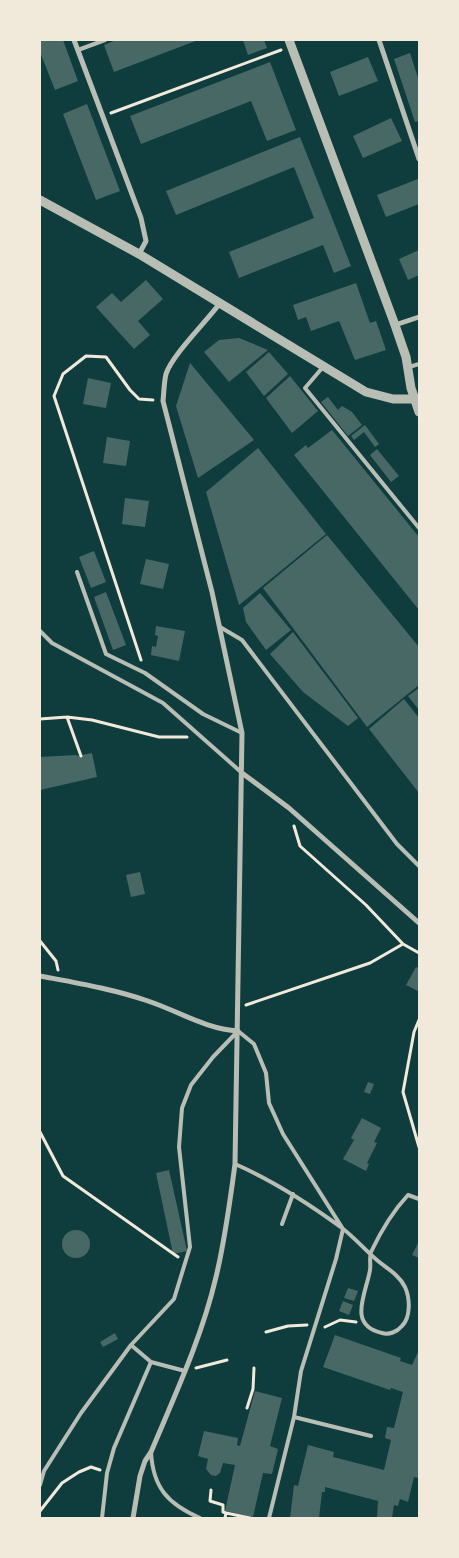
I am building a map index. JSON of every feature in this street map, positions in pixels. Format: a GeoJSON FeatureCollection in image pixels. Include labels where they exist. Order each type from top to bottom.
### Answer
{"type":"FeatureCollection","features":[{"type":"Feature","properties":{"kind":"street"},"geometry":{"type":"LineString","coordinates":[[74,40],[141,218],[146,241],[139,254]]}},
{"type":"Feature","properties":{"kind":"street"},"geometry":{"type":"LineString","coordinates":[[379,40],[419,159]]}},
{"type":"Feature","properties":{"kind":"street"},"geometry":{"type":"LineString","coordinates":[[290,43],[395,325],[409,367],[414,399],[419,412]]}},
{"type":"Feature","properties":{"kind":"street"},"geometry":{"type":"LineString","coordinates":[[40,200],[139,254],[366,392],[393,399],[414,399]]}},
{"type":"Feature","properties":{"kind":"street"},"geometry":{"type":"LineString","coordinates":[[132,1518],[145,1460],[151,1452],[185,1371],[216,1278],[235,1164],[242,733],[219,627],[163,401],[166,373],[179,352],[206,323],[220,303]]}},
{"type":"Feature","properties":{"kind":"street"},"geometry":{"type":"LineString","coordinates":[[395,325],[419,317]]}},
{"type":"Feature","properties":{"kind":"street"},"geometry":{"type":"LineString","coordinates":[[242,773],[289,808],[419,923]]}},
{"type":"Feature","properties":{"kind":"street"},"geometry":{"type":"LineString","coordinates":[[40,976],[104,987],[149,1001],[212,1027],[238,1032]]}},
{"type":"Feature","properties":{"kind":"lane"},"geometry":{"type":"LineString","coordinates":[[78,50],[105,40]]}},
{"type":"Feature","properties":{"kind":"lane"},"geometry":{"type":"LineString","coordinates":[[409,367],[419,364]]}},
{"type":"Feature","properties":{"kind":"lane"},"geometry":{"type":"LineString","coordinates":[[324,366],[305,388],[419,528]]}},
{"type":"Feature","properties":{"kind":"lane"},"geometry":{"type":"LineString","coordinates":[[77,572],[106,654],[145,673],[203,714],[242,733]]}},
{"type":"Feature","properties":{"kind":"lane"},"geometry":{"type":"LineString","coordinates":[[219,627],[242,640],[397,844],[419,866]]}},
{"type":"Feature","properties":{"kind":"lane"},"geometry":{"type":"LineString","coordinates":[[40,631],[52,643],[163,703],[242,773]]}},
{"type":"Feature","properties":{"kind":"lane"},"geometry":{"type":"LineString","coordinates":[[40,1485],[44,1471],[81,1413],[131,1345],[174,1299],[190,1247],[178,1147],[182,1108],[191,1085],[213,1056],[238,1032],[254,1044],[266,1073],[268,1103],[283,1134],[343,1229],[336,1259],[301,1371],[294,1417],[268,1518]]}},
{"type":"Feature","properties":{"kind":"lane"},"geometry":{"type":"LineString","coordinates":[[235,1164],[270,1179],[293,1194],[343,1229],[370,1253],[396,1274],[405,1287],[409,1301],[408,1314],[403,1326],[394,1332],[385,1334],[372,1330],[362,1320],[362,1304],[371,1268],[370,1253],[400,1203],[408,1195],[419,1199]]}},
{"type":"Feature","properties":{"kind":"lane"},"geometry":{"type":"LineString","coordinates":[[282,1224],[293,1194]]}},
{"type":"Feature","properties":{"kind":"lane"},"geometry":{"type":"LineString","coordinates":[[131,1345],[151,1362],[185,1371]]}},
{"type":"Feature","properties":{"kind":"lane"},"geometry":{"type":"LineString","coordinates":[[102,1518],[107,1473],[114,1448],[151,1362]]}},
{"type":"Feature","properties":{"kind":"lane"},"geometry":{"type":"LineString","coordinates":[[294,1417],[371,1436]]}},
{"type":"Feature","properties":{"kind":"lane"},"geometry":{"type":"LineString","coordinates":[[151,1452],[152,1469],[162,1492],[172,1502],[200,1518]]}},
{"type":"Feature","properties":{"kind":"path"},"geometry":{"type":"LineString","coordinates":[[104,116],[290,43]]}},
{"type":"Feature","properties":{"kind":"path"},"geometry":{"type":"LineString","coordinates":[[145,673],[54,396],[63,374],[86,356],[106,358],[139,399],[163,401]]}},
{"type":"Feature","properties":{"kind":"path"},"geometry":{"type":"LineString","coordinates":[[67,717],[81,756]]}},
{"type":"Feature","properties":{"kind":"path"},"geometry":{"type":"LineString","coordinates":[[40,720],[67,717],[92,720],[159,737],[202,738]]}},
{"type":"Feature","properties":{"kind":"path"},"geometry":{"type":"LineString","coordinates":[[289,808],[300,846],[366,905],[403,944],[419,953]]}},
{"type":"Feature","properties":{"kind":"path"},"geometry":{"type":"LineString","coordinates":[[40,941],[56,961],[61,980]]}},
{"type":"Feature","properties":{"kind":"path"},"geometry":{"type":"LineString","coordinates":[[238,1008],[370,963],[403,944]]}},
{"type":"Feature","properties":{"kind":"path"},"geometry":{"type":"LineString","coordinates":[[419,1020],[414,1032],[403,1092],[419,1147]]}},
{"type":"Feature","properties":{"kind":"path"},"geometry":{"type":"LineString","coordinates":[[40,1132],[63,1176],[186,1264]]}},
{"type":"Feature","properties":{"kind":"path"},"geometry":{"type":"LineString","coordinates":[[185,1371],[227,1360]]}},
{"type":"Feature","properties":{"kind":"path"},"geometry":{"type":"LineString","coordinates":[[247,1408],[253,1389],[254,1368]]}},
{"type":"Feature","properties":{"kind":"path"},"geometry":{"type":"LineString","coordinates":[[40,1511],[46,1507],[62,1483],[79,1472],[91,1467],[107,1473]]}},
{"type":"Feature","properties":{"kind":"path"},"geometry":{"type":"LineString","coordinates":[[211,1490],[210,1501],[223,1505],[223,1512],[250,1518]]}},
{"type":"Feature","properties":{"kind":"path"},"geometry":{"type":"LineString","coordinates":[[225,1518],[226,1513]]}},
{"type":"Feature","properties":{"kind":"building"},"geometry":{"type":"Polygon","coordinates":[[[40,40],[63,40],[78,81],[55,90],[40,52],[40,40]]]}},
{"type":"Feature","properties":{"kind":"building"},"geometry":{"type":"Polygon","coordinates":[[[116,40],[198,40],[114,72],[104,45],[116,40]]]}},
{"type":"Feature","properties":{"kind":"building"},"geometry":{"type":"Polygon","coordinates":[[[243,40],[264,40],[267,48],[248,55],[243,40]]]}},
{"type":"Feature","properties":{"kind":"building"},"geometry":{"type":"Polygon","coordinates":[[[410,53],[419,81],[419,121],[415,122],[394,59],[410,53]]]}},
{"type":"Feature","properties":{"kind":"building"},"geometry":{"type":"Polygon","coordinates":[[[368,57],[378,81],[339,96],[330,72],[368,57]]]}},
{"type":"Feature","properties":{"kind":"building"},"geometry":{"type":"Polygon","coordinates":[[[270,62],[296,130],[267,141],[251,101],[141,144],[130,116],[270,62]]]}},
{"type":"Feature","properties":{"kind":"building"},"geometry":{"type":"Polygon","coordinates":[[[87,104],[120,191],[96,200],[63,114],[87,104]]]}},
{"type":"Feature","properties":{"kind":"building"},"geometry":{"type":"Polygon","coordinates":[[[391,118],[402,141],[363,158],[353,136],[391,118]]]}},
{"type":"Feature","properties":{"kind":"building"},"geometry":{"type":"Polygon","coordinates":[[[300,137],[351,266],[334,273],[323,245],[239,278],[229,252],[314,218],[294,167],[176,215],[166,191],[300,137]]]}},
{"type":"Feature","properties":{"kind":"building"},"geometry":{"type":"Polygon","coordinates":[[[418,179],[419,204],[386,217],[377,195],[418,179]]]}},
{"type":"Feature","properties":{"kind":"building"},"geometry":{"type":"Polygon","coordinates":[[[419,250],[419,275],[408,280],[399,259],[419,250]]]}},
{"type":"Feature","properties":{"kind":"building"},"geometry":{"type":"Polygon","coordinates":[[[146,280],[163,299],[138,321],[150,335],[134,349],[96,307],[112,293],[121,302],[146,280]]]}},
{"type":"Feature","properties":{"kind":"building"},"geometry":{"type":"Polygon","coordinates":[[[356,283],[370,323],[376,321],[386,350],[355,360],[339,321],[311,331],[306,317],[298,320],[293,305],[356,283]]]}},
{"type":"Feature","properties":{"kind":"building"},"geometry":{"type":"Polygon","coordinates":[[[239,338],[268,350],[229,382],[204,352],[219,340],[239,338]]]}},
{"type":"Feature","properties":{"kind":"building"},"geometry":{"type":"Polygon","coordinates":[[[269,352],[288,374],[264,396],[246,372],[269,352]]]}},
{"type":"Feature","properties":{"kind":"building"},"geometry":{"type":"Polygon","coordinates":[[[190,363],[254,440],[198,478],[176,406],[190,363]]]}},
{"type":"Feature","properties":{"kind":"building"},"geometry":{"type":"Polygon","coordinates":[[[290,376],[318,411],[292,433],[266,398],[290,376]]]}},
{"type":"Feature","properties":{"kind":"building"},"geometry":{"type":"Polygon","coordinates":[[[88,378],[111,383],[106,408],[83,404],[88,378]]]}},
{"type":"Feature","properties":{"kind":"building"},"geometry":{"type":"Polygon","coordinates":[[[328,397],[338,410],[342,406],[352,412],[362,425],[348,436],[321,402],[328,397]]]}},
{"type":"Feature","properties":{"kind":"building"},"geometry":{"type":"Polygon","coordinates":[[[365,425],[379,444],[375,447],[364,432],[354,440],[351,436],[365,425]]]}},
{"type":"Feature","properties":{"kind":"building"},"geometry":{"type":"Polygon","coordinates":[[[332,430],[419,537],[419,610],[294,455],[306,445],[308,448],[332,430]]]}},
{"type":"Feature","properties":{"kind":"building"},"geometry":{"type":"Polygon","coordinates":[[[107,437],[130,441],[126,466],[103,463],[107,437]]]}},
{"type":"Feature","properties":{"kind":"building"},"geometry":{"type":"Polygon","coordinates":[[[258,448],[326,534],[239,605],[206,492],[258,448]]]}},
{"type":"Feature","properties":{"kind":"building"},"geometry":{"type":"Polygon","coordinates":[[[377,449],[399,476],[391,482],[370,455],[377,449]]]}},
{"type":"Feature","properties":{"kind":"building"},"geometry":{"type":"Polygon","coordinates":[[[125,498],[149,501],[145,527],[122,524],[125,498]]]}},
{"type":"Feature","properties":{"kind":"building"},"geometry":{"type":"Polygon","coordinates":[[[327,535],[419,647],[419,685],[367,727],[263,588],[327,535]]]}},
{"type":"Feature","properties":{"kind":"building"},"geometry":{"type":"Polygon","coordinates":[[[94,551],[106,582],[91,588],[79,557],[94,551]]]}},
{"type":"Feature","properties":{"kind":"building"},"geometry":{"type":"Polygon","coordinates":[[[146,559],[169,564],[163,589],[140,584],[146,559]]]}},
{"type":"Feature","properties":{"kind":"building"},"geometry":{"type":"Polygon","coordinates":[[[106,592],[126,645],[113,650],[94,597],[106,592]]]}},
{"type":"Feature","properties":{"kind":"building"},"geometry":{"type":"Polygon","coordinates":[[[260,593],[291,630],[266,650],[246,622],[243,608],[260,593]]]}},
{"type":"Feature","properties":{"kind":"building"},"geometry":{"type":"Polygon","coordinates":[[[156,626],[185,631],[179,661],[151,655],[152,646],[156,647],[158,636],[155,635],[156,626]]]}},
{"type":"Feature","properties":{"kind":"building"},"geometry":{"type":"Polygon","coordinates":[[[293,632],[358,718],[348,726],[303,692],[270,654],[293,632]]]}},
{"type":"Feature","properties":{"kind":"building"},"geometry":{"type":"Polygon","coordinates":[[[419,688],[419,710],[408,696],[419,688]]]}},
{"type":"Feature","properties":{"kind":"building"},"geometry":{"type":"Polygon","coordinates":[[[404,699],[419,718],[419,793],[369,729],[404,699]]]}},
{"type":"Feature","properties":{"kind":"building"},"geometry":{"type":"Polygon","coordinates":[[[92,753],[97,777],[40,790],[40,757],[77,756],[92,753]]]}},
{"type":"Feature","properties":{"kind":"building"},"geometry":{"type":"Polygon","coordinates":[[[140,872],[145,894],[131,897],[126,875],[140,872]]]}},
{"type":"Feature","properties":{"kind":"building"},"geometry":{"type":"Polygon","coordinates":[[[416,967],[419,968],[418,991],[406,985],[416,967]]]}},
{"type":"Feature","properties":{"kind":"building"},"geometry":{"type":"Polygon","coordinates":[[[368,1082],[374,1084],[370,1094],[364,1092],[368,1082]]]}},
{"type":"Feature","properties":{"kind":"building"},"geometry":{"type":"Polygon","coordinates":[[[362,1118],[381,1128],[374,1142],[377,1143],[367,1163],[369,1164],[366,1171],[343,1159],[354,1140],[351,1138],[362,1118]]]}},
{"type":"Feature","properties":{"kind":"building"},"geometry":{"type":"Polygon","coordinates":[[[169,1170],[187,1251],[173,1254],[156,1173],[169,1170]]]}},
{"type":"Feature","properties":{"kind":"building"},"geometry":{"type":"Polygon","coordinates":[[[76,1230],[86,1234],[90,1244],[86,1254],[76,1258],[66,1254],[62,1244],[66,1234],[76,1230]]]}},
{"type":"Feature","properties":{"kind":"building"},"geometry":{"type":"Polygon","coordinates":[[[419,1241],[419,1258],[412,1255],[419,1241]]]}},
{"type":"Feature","properties":{"kind":"building"},"geometry":{"type":"Polygon","coordinates":[[[348,1288],[358,1291],[354,1301],[344,1298],[348,1288]]]}},
{"type":"Feature","properties":{"kind":"building"},"geometry":{"type":"Polygon","coordinates":[[[343,1301],[353,1305],[349,1315],[339,1311],[343,1301]]]}},
{"type":"Feature","properties":{"kind":"building"},"geometry":{"type":"Polygon","coordinates":[[[115,1333],[118,1339],[103,1347],[100,1342],[115,1333]]]}},
{"type":"Feature","properties":{"kind":"building"},"geometry":{"type":"Polygon","coordinates":[[[335,1335],[401,1358],[400,1361],[412,1365],[419,1350],[419,1478],[414,1477],[408,1502],[400,1499],[398,1506],[394,1505],[392,1518],[377,1518],[378,1501],[325,1487],[325,1492],[322,1492],[319,1518],[290,1518],[294,1485],[298,1486],[308,1445],[334,1452],[333,1457],[384,1470],[391,1440],[385,1438],[387,1427],[394,1428],[403,1392],[391,1388],[390,1390],[323,1367],[335,1335]]]}},
{"type":"Feature","properties":{"kind":"building"},"geometry":{"type":"Polygon","coordinates":[[[255,1391],[282,1398],[270,1446],[278,1449],[272,1474],[263,1473],[253,1517],[225,1511],[235,1465],[223,1463],[220,1473],[216,1476],[211,1475],[206,1469],[208,1459],[198,1456],[204,1431],[238,1438],[237,1445],[240,1446],[255,1391]]]}}]}
